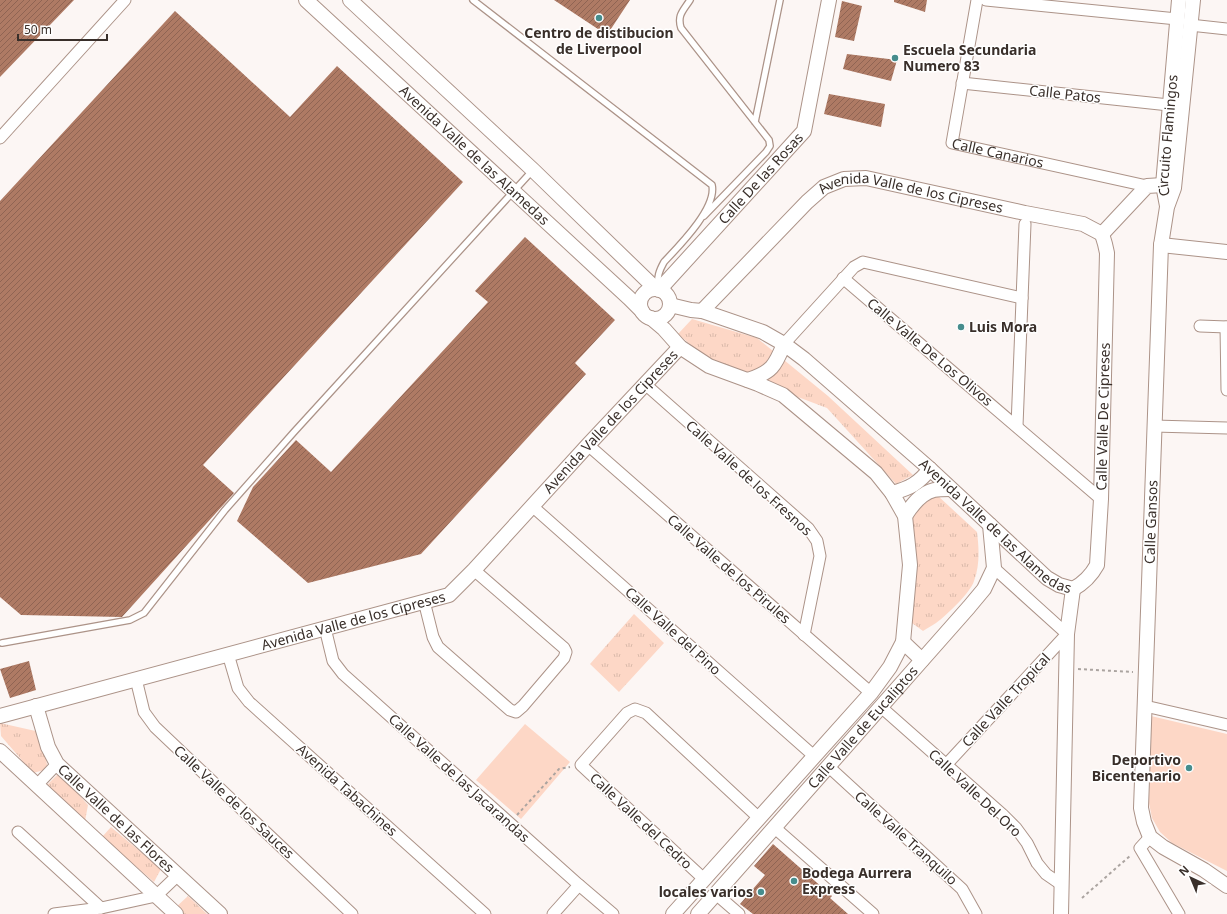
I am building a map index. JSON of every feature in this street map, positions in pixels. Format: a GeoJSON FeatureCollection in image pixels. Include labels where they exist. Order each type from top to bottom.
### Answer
{"type":"FeatureCollection","features":[{"type":"Feature","properties":{"kind":"street"},"geometry":{"type":"LineString","coordinates":[[0,138],[125,0]]}},
{"type":"Feature","properties":{"kind":"street","name":"Avenida Valle de las Alamedas"},"geometry":{"type":"LineString","coordinates":[[306,0],[646,315],[664,329],[680,347],[709,366],[783,395],[876,473],[892,494],[905,516]]}},
{"type":"Feature","properties":{"kind":"street","name":"Avenida Valle de las Alamedas"},"geometry":{"type":"LineString","coordinates":[[350,0],[534,170],[658,289]]}},
{"type":"Feature","properties":{"kind":"street","name":"Calle De las Rosas"},"geometry":{"type":"LineString","coordinates":[[658,289],[804,131],[829,0]]}},
{"type":"Feature","properties":{"kind":"street","name":"Calle Canarios"},"geometry":{"type":"LineString","coordinates":[[977,0],[952,143],[1147,186],[1168,187]]}},
{"type":"Feature","properties":{"kind":"street"},"geometry":{"type":"LineString","coordinates":[[986,0],[1089,5],[1177,19]]}},
{"type":"Feature","properties":{"kind":"street","name":"Circuito Flamingos"},"geometry":{"type":"LineString","coordinates":[[1167,207],[1169,105],[1179,0]]}},
{"type":"Feature","properties":{"kind":"street","name":"Circuito Flamingos"},"geometry":{"type":"LineString","coordinates":[[1168,187],[1193,0]]}},
{"type":"Feature","properties":{"kind":"street"},"geometry":{"type":"LineString","coordinates":[[1190,25],[1227,29]]}},
{"type":"Feature","properties":{"kind":"street","name":"Calle Patos"},"geometry":{"type":"LineString","coordinates":[[962,83],[1169,105]]}},
{"type":"Feature","properties":{"kind":"street","name":"Avenida Valle de los Cipreses"},"geometry":{"type":"LineString","coordinates":[[702,311],[807,202],[824,187],[844,179],[866,178],[1018,212],[1083,224],[1102,234]]}},
{"type":"Feature","properties":{"kind":"street"},"geometry":{"type":"LineString","coordinates":[[1102,234],[1147,186]]}},
{"type":"Feature","properties":{"kind":"street","name":"Calle Gansos"},"geometry":{"type":"LineString","coordinates":[[1150,837],[1144,822],[1141,808],[1161,245],[1167,207]]}},
{"type":"Feature","properties":{"kind":"street"},"geometry":{"type":"LineString","coordinates":[[1017,426],[1025,224]]}},
{"type":"Feature","properties":{"kind":"street","name":"Calle Valle De Cipreses"},"geometry":{"type":"LineString","coordinates":[[1073,589],[1084,583],[1092,574],[1097,565],[1101,499],[1107,253],[1106,244],[1102,234]]}},
{"type":"Feature","properties":{"kind":"street"},"geometry":{"type":"LineString","coordinates":[[1161,245],[1227,252]]}},
{"type":"Feature","properties":{"kind":"street"},"geometry":{"type":"LineString","coordinates":[[748,380],[761,376],[771,368],[776,362],[784,344],[843,278],[854,267],[863,262],[1022,298]]}},
{"type":"Feature","properties":{"kind":"street","name":"Calle Valle De Los Olivos"},"geometry":{"type":"LineString","coordinates":[[843,278],[1101,499]]}},
{"type":"Feature","properties":{"kind":"street"},"geometry":{"type":"LineString","coordinates":[[651,289],[658,289],[667,295],[670,305],[664,316],[655,319],[646,315],[640,302],[644,294],[651,289]]}},
{"type":"Feature","properties":{"kind":"street","name":"Avenida Valle de las Alamedas"},"geometry":{"type":"LineString","coordinates":[[670,305],[702,311],[763,332],[804,358],[930,469],[1047,578],[1059,585],[1073,589],[1067,634],[1061,914]]}},
{"type":"Feature","properties":{"kind":"street"},"geometry":{"type":"LineString","coordinates":[[1200,326],[1226,327],[1227,390]]}},
{"type":"Feature","properties":{"kind":"street","name":"Avenida Valle de los Cipreses"},"geometry":{"type":"LineString","coordinates":[[0,716],[449,594],[474,570],[680,347]]}},
{"type":"Feature","properties":{"kind":"street","name":"Calle Valle de los Fresnos"},"geometry":{"type":"LineString","coordinates":[[645,384],[808,528],[817,541],[820,556],[804,635]]}},
{"type":"Feature","properties":{"kind":"street"},"geometry":{"type":"LineString","coordinates":[[1154,426],[1227,428]]}},
{"type":"Feature","properties":{"kind":"street","name":"Calle Valle de los Pirules"},"geometry":{"type":"LineString","coordinates":[[588,445],[871,693]]}},
{"type":"Feature","properties":{"kind":"street"},"geometry":{"type":"LineString","coordinates":[[892,494],[906,490],[914,485],[930,469]]}},
{"type":"Feature","properties":{"kind":"street"},"geometry":{"type":"LineString","coordinates":[[905,516],[912,505],[933,490],[950,489]]}},
{"type":"Feature","properties":{"kind":"street","name":"Calle Valle del Pino"},"geometry":{"type":"LineString","coordinates":[[532,506],[814,756]]}},
{"type":"Feature","properties":{"kind":"street","name":"Calle Valle de Eucaliptos"},"geometry":{"type":"LineString","coordinates":[[673,914],[871,693],[890,666],[903,642],[910,565],[905,516]]}},
{"type":"Feature","properties":{"kind":"street"},"geometry":{"type":"LineString","coordinates":[[990,525],[994,568],[1067,634]]}},
{"type":"Feature","properties":{"kind":"street","name":"Calle Valle de Eucaliptos"},"geometry":{"type":"LineString","coordinates":[[698,914],[969,607],[984,588],[994,568]]}},
{"type":"Feature","properties":{"kind":"street"},"geometry":{"type":"LineString","coordinates":[[424,601],[433,637],[438,647],[510,710],[516,712],[523,706],[564,658],[566,652],[564,648],[474,570]]}},
{"type":"Feature","properties":{"kind":"street","name":"Calle Valle de las Jacarandas"},"geometry":{"type":"LineString","coordinates":[[325,628],[333,661],[343,674],[613,914]]}},
{"type":"Feature","properties":{"kind":"street","name":"Calle Valle Tropical"},"geometry":{"type":"LineString","coordinates":[[946,765],[1067,634]]}},
{"type":"Feature","properties":{"kind":"street"},"geometry":{"type":"LineString","coordinates":[[903,642],[922,660]]}},
{"type":"Feature","properties":{"kind":"street","name":"Avenida Tabachines"},"geometry":{"type":"LineString","coordinates":[[228,654],[238,688],[249,702],[485,914]]}},
{"type":"Feature","properties":{"kind":"street","name":"Calle Valle de los Sauces"},"geometry":{"type":"LineString","coordinates":[[136,679],[144,712],[155,727],[352,914]]}},
{"type":"Feature","properties":{"kind":"street","name":"Calle Valle de las Flores"},"geometry":{"type":"LineString","coordinates":[[36,706],[48,747],[57,764],[220,914]]}},
{"type":"Feature","properties":{"kind":"street"},"geometry":{"type":"LineString","coordinates":[[1145,706],[1227,725]]}},
{"type":"Feature","properties":{"kind":"street","name":"Calle Valle Del Oro"},"geometry":{"type":"LineString","coordinates":[[881,707],[1002,814],[1016,828],[1027,843],[1037,863],[1046,874],[1062,885]]}},
{"type":"Feature","properties":{"kind":"street","name":"Calle Valle del Cedro"},"geometry":{"type":"LineString","coordinates":[[704,880],[581,765],[627,713],[635,709],[646,713],[759,818]]}},
{"type":"Feature","properties":{"kind":"street"},"geometry":{"type":"LineString","coordinates":[[0,751],[176,914]]}},
{"type":"Feature","properties":{"kind":"street"},"geometry":{"type":"LineString","coordinates":[[37,785],[57,764]]}},
{"type":"Feature","properties":{"kind":"street","name":"Calle Valle Tranquilo"},"geometry":{"type":"LineString","coordinates":[[829,767],[962,889],[976,914]]}},
{"type":"Feature","properties":{"kind":"street"},"geometry":{"type":"LineString","coordinates":[[775,828],[873,914]]}},
{"type":"Feature","properties":{"kind":"street"},"geometry":{"type":"LineString","coordinates":[[18,832],[101,908]]}},
{"type":"Feature","properties":{"kind":"street"},"geometry":{"type":"LineString","coordinates":[[1179,914],[1140,848],[1150,837],[1227,886]]}},
{"type":"Feature","properties":{"kind":"street"},"geometry":{"type":"LineString","coordinates":[[54,914],[101,908],[156,896],[177,876]]}},
{"type":"Feature","properties":{"kind":"street"},"geometry":{"type":"LineString","coordinates":[[553,914],[579,885]]}},
{"type":"Feature","properties":{"kind":"street"},"geometry":{"type":"LineString","coordinates":[[716,894],[739,914]]}},
{"type":"Feature","properties":{"kind":"lane"},"geometry":{"type":"LineString","coordinates":[[473,0],[712,185],[713,191],[711,199],[700,220]]}},
{"type":"Feature","properties":{"kind":"lane"},"geometry":{"type":"LineString","coordinates":[[658,289],[657,279],[659,270],[664,262],[700,220],[766,152],[770,146],[769,140],[681,28],[679,22],[680,15],[690,0]]}},
{"type":"Feature","properties":{"kind":"lane"},"geometry":{"type":"LineString","coordinates":[[755,122],[780,0]]}},
{"type":"Feature","properties":{"kind":"lane"},"geometry":{"type":"LineString","coordinates":[[2,643],[130,620],[144,613],[230,504],[310,414],[534,170]]}},
{"type":"Feature","properties":{"kind":"path"},"geometry":{"type":"LineString","coordinates":[[1067,668],[1146,673]]}},
{"type":"Feature","properties":{"kind":"path"},"geometry":{"type":"LineString","coordinates":[[510,823],[559,769],[581,765]]}},
{"type":"Feature","properties":{"kind":"path"},"geometry":{"type":"LineString","coordinates":[[1082,898],[1140,848]]}},
{"type":"Feature","properties":{"kind":"green space"},"geometry":{"type":"Polygon","coordinates":[[[692,319],[757,338],[828,396],[913,475],[896,484],[827,408],[724,369],[699,352],[678,334],[692,319]]]}},
{"type":"Feature","properties":{"kind":"green space"},"geometry":{"type":"Polygon","coordinates":[[[937,495],[977,532],[979,550],[978,563],[972,586],[958,604],[936,623],[923,631],[912,623],[910,612],[911,507],[937,495]]]}},
{"type":"Feature","properties":{"kind":"green space"},"geometry":{"type":"Polygon","coordinates":[[[634,614],[664,643],[619,692],[590,664],[634,614]]]}},
{"type":"Feature","properties":{"kind":"green space","name":"Deportivo Bicentenario"},"geometry":{"type":"Polygon","coordinates":[[[1151,716],[1227,734],[1227,871],[1172,843],[1160,832],[1152,818],[1149,803],[1151,716]]]}},
{"type":"Feature","properties":{"kind":"green space"},"geometry":{"type":"Polygon","coordinates":[[[0,723],[40,732],[48,769],[33,773],[1,736],[0,723]]]}},
{"type":"Feature","properties":{"kind":"green space"},"geometry":{"type":"Polygon","coordinates":[[[525,724],[570,762],[521,819],[476,780],[525,724]]]}},
{"type":"Feature","properties":{"kind":"green space"},"geometry":{"type":"Polygon","coordinates":[[[59,773],[88,805],[85,821],[47,785],[59,773]]]}},
{"type":"Feature","properties":{"kind":"green space"},"geometry":{"type":"Polygon","coordinates":[[[111,827],[161,869],[154,882],[102,837],[111,827]]]}},
{"type":"Feature","properties":{"kind":"green space"},"geometry":{"type":"Polygon","coordinates":[[[188,896],[207,914],[182,914],[175,908],[188,896]]]}},
{"type":"Feature","properties":{"kind":"building"},"geometry":{"type":"Polygon","coordinates":[[[0,0],[74,0],[0,77],[0,0]]]}},
{"type":"Feature","properties":{"kind":"building","name":"Centro de distibucion de Liverpool"},"geometry":{"type":"Polygon","coordinates":[[[554,0],[630,0],[607,35],[554,0]]]}},
{"type":"Feature","properties":{"kind":"building"},"geometry":{"type":"Polygon","coordinates":[[[894,0],[927,0],[925,12],[894,2],[894,0]]]}},
{"type":"Feature","properties":{"kind":"building"},"geometry":{"type":"Polygon","coordinates":[[[842,1],[862,6],[854,41],[835,37],[842,1]]]}},
{"type":"Feature","properties":{"kind":"building"},"geometry":{"type":"Polygon","coordinates":[[[175,11],[290,117],[337,66],[463,182],[203,465],[234,493],[122,617],[21,615],[0,597],[0,201],[175,11]]]}},
{"type":"Feature","properties":{"kind":"building"},"geometry":{"type":"Polygon","coordinates":[[[847,54],[897,60],[891,81],[843,69],[847,54]]]}},
{"type":"Feature","properties":{"kind":"building"},"geometry":{"type":"Polygon","coordinates":[[[829,94],[885,104],[881,127],[824,114],[829,94]]]}},
{"type":"Feature","properties":{"kind":"building"},"geometry":{"type":"Polygon","coordinates":[[[525,237],[615,320],[575,363],[586,374],[421,554],[308,583],[237,521],[253,487],[296,440],[331,472],[488,302],[475,291],[525,237]]]}},
{"type":"Feature","properties":{"kind":"building"},"geometry":{"type":"Polygon","coordinates":[[[29,661],[36,690],[10,698],[0,669],[29,661]]]}},
{"type":"Feature","properties":{"kind":"building"},"geometry":{"type":"Polygon","coordinates":[[[773,844],[832,896],[830,898],[848,914],[753,914],[740,904],[765,875],[754,866],[773,844]]]}},
{"type":"Feature","properties":{"kind":"place","name":"Centro de distibucion de Liverpool"},"geometry":{"type":"Point","coordinates":[599,18]}},
{"type":"Feature","properties":{"kind":"place","name":"Escuela Secundaria Numero 83"},"geometry":{"type":"Point","coordinates":[895,58]}},
{"type":"Feature","properties":{"kind":"place","name":"Luis Mora"},"geometry":{"type":"Point","coordinates":[961,327]}},
{"type":"Feature","properties":{"kind":"place","name":"Deportivo Bicentenario"},"geometry":{"type":"Point","coordinates":[1189,768]}},
{"type":"Feature","properties":{"kind":"place","name":"Bodega Aurrera Express"},"geometry":{"type":"Point","coordinates":[794,881]}},
{"type":"Feature","properties":{"kind":"place","name":"locales varios"},"geometry":{"type":"Point","coordinates":[761,892]}}]}
